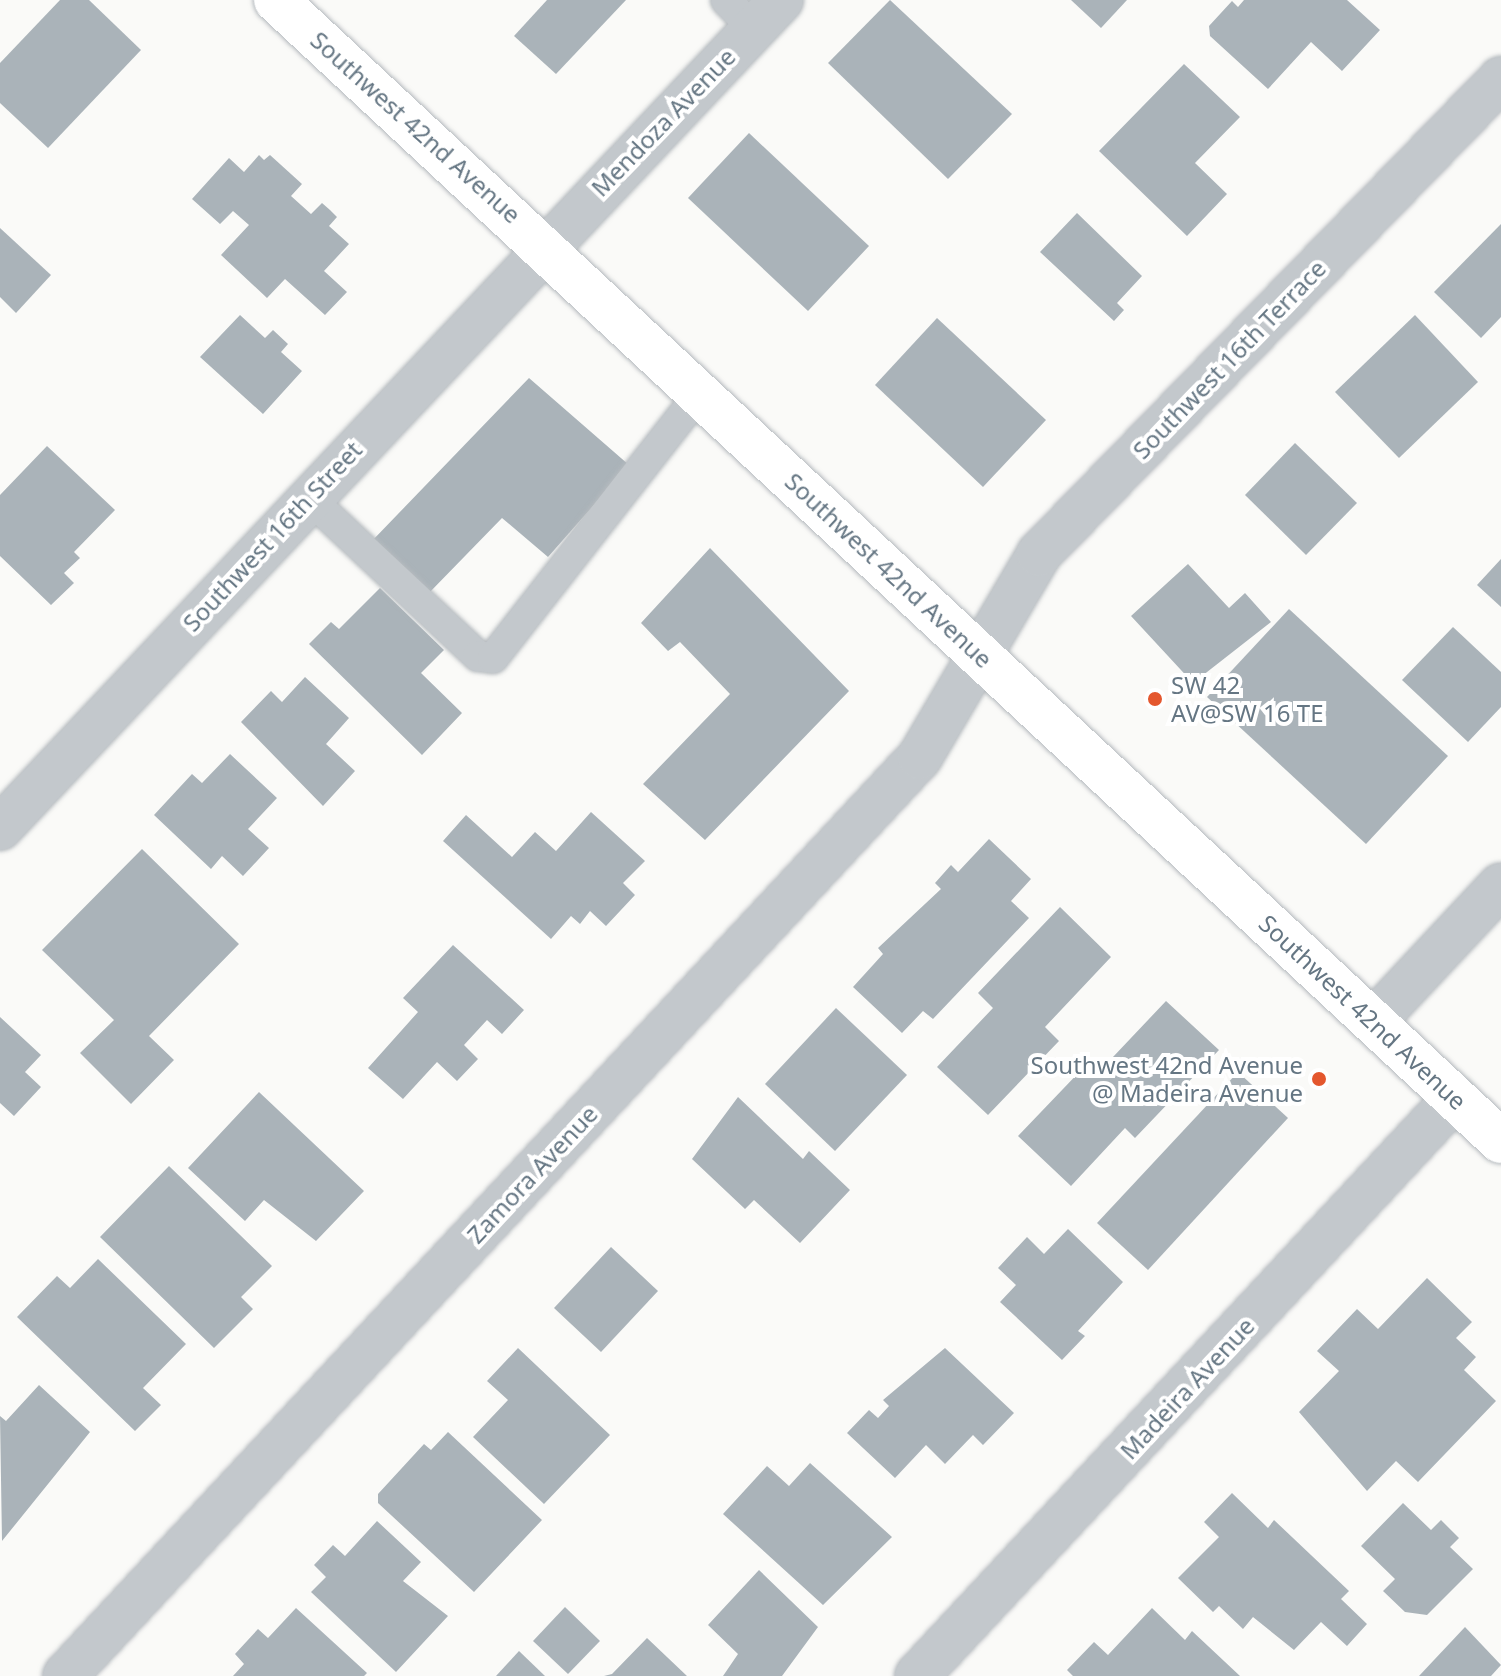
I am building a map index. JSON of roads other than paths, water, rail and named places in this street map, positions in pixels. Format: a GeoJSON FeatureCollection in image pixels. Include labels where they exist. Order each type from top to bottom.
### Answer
{"type":"FeatureCollection","features":[{"type":"Feature","properties":{"kind":"main road","name":"Southwest 42nd Avenue"},"geometry":{"type":"LineString","coordinates":[[276,0],[545,246],[979,656],[1501,1141]]}},
{"type":"Feature","properties":{"kind":"street","name":"Mendoza Avenue"},"geometry":{"type":"LineString","coordinates":[[545,246],[753,9]]}},
{"type":"Feature","properties":{"kind":"street","name":"Southwest 16th Terrace"},"geometry":{"type":"LineString","coordinates":[[979,656],[1039,554],[1501,79]]}},
{"type":"Feature","properties":{"kind":"street","name":"Southwest 16th Street"},"geometry":{"type":"LineString","coordinates":[[0,828],[545,246]]}},
{"type":"Feature","properties":{"kind":"street","name":"Zamora Avenue"},"geometry":{"type":"LineString","coordinates":[[65,1676],[920,757],[979,656]]}},
{"type":"Feature","properties":{"kind":"street"},"geometry":{"type":"LineString","coordinates":[[1373,1022],[1501,885]]}},
{"type":"Feature","properties":{"kind":"street","name":"Madeira Avenue"},"geometry":{"type":"LineString","coordinates":[[917,1676],[1455,1098]]}},
{"type":"Feature","properties":{"kind":"lane"},"geometry":{"type":"LineString","coordinates":[[308,497],[478,656],[493,658],[650,466],[701,392]]}},
{"type":"Feature","properties":{"kind":"place","name":"SW 42 AV@SW 16 TE"},"geometry":{"type":"Point","coordinates":[1155,699]}},
{"type":"Feature","properties":{"kind":"place","name":"Southwest 42nd Avenue @ Madeira Avenue"},"geometry":{"type":"Point","coordinates":[1319,1079]}}]}
